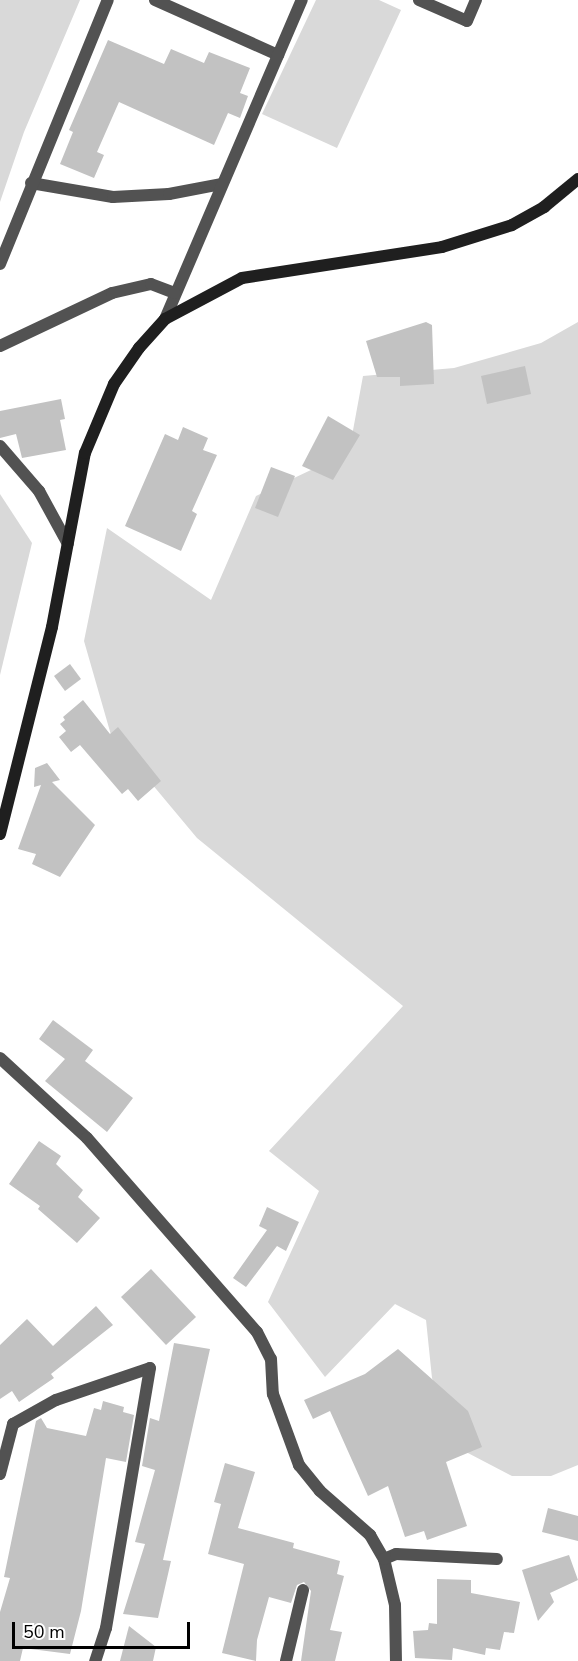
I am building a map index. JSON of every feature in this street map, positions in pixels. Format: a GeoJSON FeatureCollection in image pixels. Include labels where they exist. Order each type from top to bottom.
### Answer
{"type":"FeatureCollection","features":[{"type":"Feature","properties":{"kind":"street"},"geometry":{"type":"LineString","coordinates":[[0,264],[31,183],[108,0]]}},
{"type":"Feature","properties":{"kind":"street"},"geometry":{"type":"LineString","coordinates":[[155,0],[278,55]]}},
{"type":"Feature","properties":{"kind":"street"},"geometry":{"type":"LineString","coordinates":[[0,834],[52,627],[86,453],[114,384],[165,319],[174,293],[302,0]]}},
{"type":"Feature","properties":{"kind":"street"},"geometry":{"type":"LineString","coordinates":[[419,0],[467,21],[476,0]]}},
{"type":"Feature","properties":{"kind":"street"},"geometry":{"type":"LineString","coordinates":[[165,319],[242,278],[442,247],[512,225],[544,207],[578,179]]}},
{"type":"Feature","properties":{"kind":"street"},"geometry":{"type":"LineString","coordinates":[[31,183],[113,197],[168,194],[222,184]]}},
{"type":"Feature","properties":{"kind":"street"},"geometry":{"type":"LineString","coordinates":[[0,346],[112,292],[151,284],[174,293]]}},
{"type":"Feature","properties":{"kind":"street"},"geometry":{"type":"LineString","coordinates":[[0,446],[39,491],[68,544]]}},
{"type":"Feature","properties":{"kind":"street"},"geometry":{"type":"LineString","coordinates":[[0,1058],[87,1138],[257,1332],[271,1359],[273,1394],[299,1465],[320,1491],[370,1535],[384,1559],[395,1605],[396,1661]]}},
{"type":"Feature","properties":{"kind":"street"},"geometry":{"type":"LineString","coordinates":[[0,1474],[3,1445],[13,1424],[56,1400],[150,1368],[106,1628],[96,1661]]}},
{"type":"Feature","properties":{"kind":"street"},"geometry":{"type":"LineString","coordinates":[[384,1559],[396,1554],[497,1558]]}},
{"type":"Feature","properties":{"kind":"street"},"geometry":{"type":"LineString","coordinates":[[286,1661],[303,1590]]}},
{"type":"Feature","properties":{"kind":"shaded area"},"geometry":{"type":"Polygon","coordinates":[[[0,0],[80,0],[24,132],[0,202],[0,0]]]}},
{"type":"Feature","properties":{"kind":"shaded area"},"geometry":{"type":"Polygon","coordinates":[[[316,0],[379,0],[401,10],[337,148],[262,114],[316,0]]]}},
{"type":"Feature","properties":{"kind":"shaded area"},"geometry":{"type":"Polygon","coordinates":[[[578,322],[578,1465],[551,1476],[512,1476],[466,1452],[446,1419],[432,1378],[426,1320],[395,1304],[325,1377],[268,1302],[319,1191],[269,1151],[403,1006],[197,838],[111,735],[84,641],[107,528],[211,600],[256,496],[349,452],[363,376],[454,368],[541,343],[578,322]]]}},
{"type":"Feature","properties":{"kind":"shaded area"},"geometry":{"type":"Polygon","coordinates":[[[0,494],[32,543],[0,675],[0,494]]]}},
{"type":"Feature","properties":{"kind":"building"},"geometry":{"type":"Polygon","coordinates":[[[108,40],[164,64],[171,49],[204,63],[209,52],[250,68],[240,93],[248,96],[240,118],[228,113],[214,145],[119,102],[97,152],[104,155],[94,178],[60,164],[73,132],[69,130],[108,40]]]}},
{"type":"Feature","properties":{"kind":"building"},"geometry":{"type":"Polygon","coordinates":[[[426,322],[432,325],[434,384],[400,386],[400,377],[377,377],[366,341],[426,322]]]}},
{"type":"Feature","properties":{"kind":"building"},"geometry":{"type":"Polygon","coordinates":[[[525,366],[531,394],[487,404],[481,376],[525,366]]]}},
{"type":"Feature","properties":{"kind":"building"},"geometry":{"type":"Polygon","coordinates":[[[61,399],[65,419],[60,420],[66,450],[22,458],[16,434],[0,438],[0,411],[61,399]]]}},
{"type":"Feature","properties":{"kind":"building"},"geometry":{"type":"Polygon","coordinates":[[[328,416],[360,435],[333,480],[302,466],[328,416]]]}},
{"type":"Feature","properties":{"kind":"building"},"geometry":{"type":"Polygon","coordinates":[[[183,427],[208,438],[203,450],[217,455],[192,511],[197,514],[181,551],[125,526],[165,434],[178,440],[183,427]]]}},
{"type":"Feature","properties":{"kind":"building"},"geometry":{"type":"Polygon","coordinates":[[[271,467],[295,476],[278,517],[255,508],[271,467]]]}},
{"type":"Feature","properties":{"kind":"building"},"geometry":{"type":"Polygon","coordinates":[[[70,664],[81,679],[65,691],[54,676],[70,664]]]}},
{"type":"Feature","properties":{"kind":"building"},"geometry":{"type":"Polygon","coordinates":[[[83,700],[110,734],[118,727],[161,781],[138,801],[128,789],[122,794],[80,745],[71,752],[59,737],[66,731],[60,724],[65,720],[63,717],[83,700]]]}},
{"type":"Feature","properties":{"kind":"building"},"geometry":{"type":"Polygon","coordinates":[[[47,763],[60,780],[52,782],[95,825],[60,877],[32,864],[36,854],[18,849],[41,785],[34,787],[35,768],[47,763]]]}},
{"type":"Feature","properties":{"kind":"building"},"geometry":{"type":"Polygon","coordinates":[[[53,1020],[93,1050],[85,1061],[133,1098],[107,1132],[45,1081],[65,1059],[39,1039],[53,1020]]]}},
{"type":"Feature","properties":{"kind":"building"},"geometry":{"type":"Polygon","coordinates":[[[39,1141],[61,1156],[56,1164],[83,1190],[78,1197],[100,1218],[77,1243],[38,1209],[40,1206],[9,1184],[39,1141]]]}},
{"type":"Feature","properties":{"kind":"building"},"geometry":{"type":"Polygon","coordinates":[[[267,1207],[299,1222],[286,1251],[277,1246],[246,1287],[233,1278],[267,1230],[259,1226],[267,1207]]]}},
{"type":"Feature","properties":{"kind":"building"},"geometry":{"type":"Polygon","coordinates":[[[151,1269],[196,1317],[166,1345],[121,1297],[151,1269]]]}},
{"type":"Feature","properties":{"kind":"building"},"geometry":{"type":"Polygon","coordinates":[[[96,1306],[113,1325],[51,1374],[54,1378],[19,1402],[12,1391],[0,1399],[0,1345],[27,1319],[53,1346],[96,1306]]]}},
{"type":"Feature","properties":{"kind":"building"},"geometry":{"type":"Polygon","coordinates":[[[174,1343],[210,1349],[163,1560],[171,1561],[158,1618],[123,1614],[145,1544],[135,1542],[155,1470],[142,1466],[150,1418],[159,1421],[174,1343]]]}},
{"type":"Feature","properties":{"kind":"building"},"geometry":{"type":"Polygon","coordinates":[[[398,1349],[468,1411],[482,1447],[446,1462],[467,1526],[427,1540],[424,1531],[405,1537],[388,1486],[368,1496],[330,1411],[313,1419],[304,1400],[365,1374],[398,1349]]]}},
{"type":"Feature","properties":{"kind":"building"},"geometry":{"type":"Polygon","coordinates":[[[103,1401],[124,1407],[123,1412],[134,1415],[126,1462],[106,1458],[81,1611],[70,1654],[23,1648],[20,1661],[0,1661],[0,1612],[10,1578],[4,1577],[36,1421],[41,1418],[47,1428],[86,1436],[94,1408],[101,1410],[103,1401]]]}},
{"type":"Feature","properties":{"kind":"building"},"geometry":{"type":"Polygon","coordinates":[[[225,1463],[255,1472],[238,1528],[294,1543],[293,1548],[340,1561],[337,1574],[344,1576],[330,1630],[342,1632],[335,1661],[301,1661],[311,1591],[304,1582],[297,1585],[291,1603],[269,1597],[257,1640],[256,1661],[222,1653],[244,1564],[208,1554],[221,1504],[214,1502],[225,1463]]]}},
{"type":"Feature","properties":{"kind":"building"},"geometry":{"type":"Polygon","coordinates":[[[548,1508],[578,1516],[578,1541],[542,1532],[548,1508]]]}},
{"type":"Feature","properties":{"kind":"building"},"geometry":{"type":"Polygon","coordinates":[[[569,1555],[578,1580],[550,1593],[554,1602],[538,1621],[522,1570],[569,1555]]]}},
{"type":"Feature","properties":{"kind":"building"},"geometry":{"type":"Polygon","coordinates":[[[437,1579],[471,1580],[471,1593],[520,1602],[514,1633],[504,1632],[500,1650],[486,1648],[485,1655],[453,1648],[452,1660],[415,1658],[413,1631],[428,1630],[429,1623],[437,1624],[437,1579]]]}},
{"type":"Feature","properties":{"kind":"building"},"geometry":{"type":"Polygon","coordinates":[[[129,1626],[156,1647],[153,1661],[120,1661],[129,1626]]]}}]}
